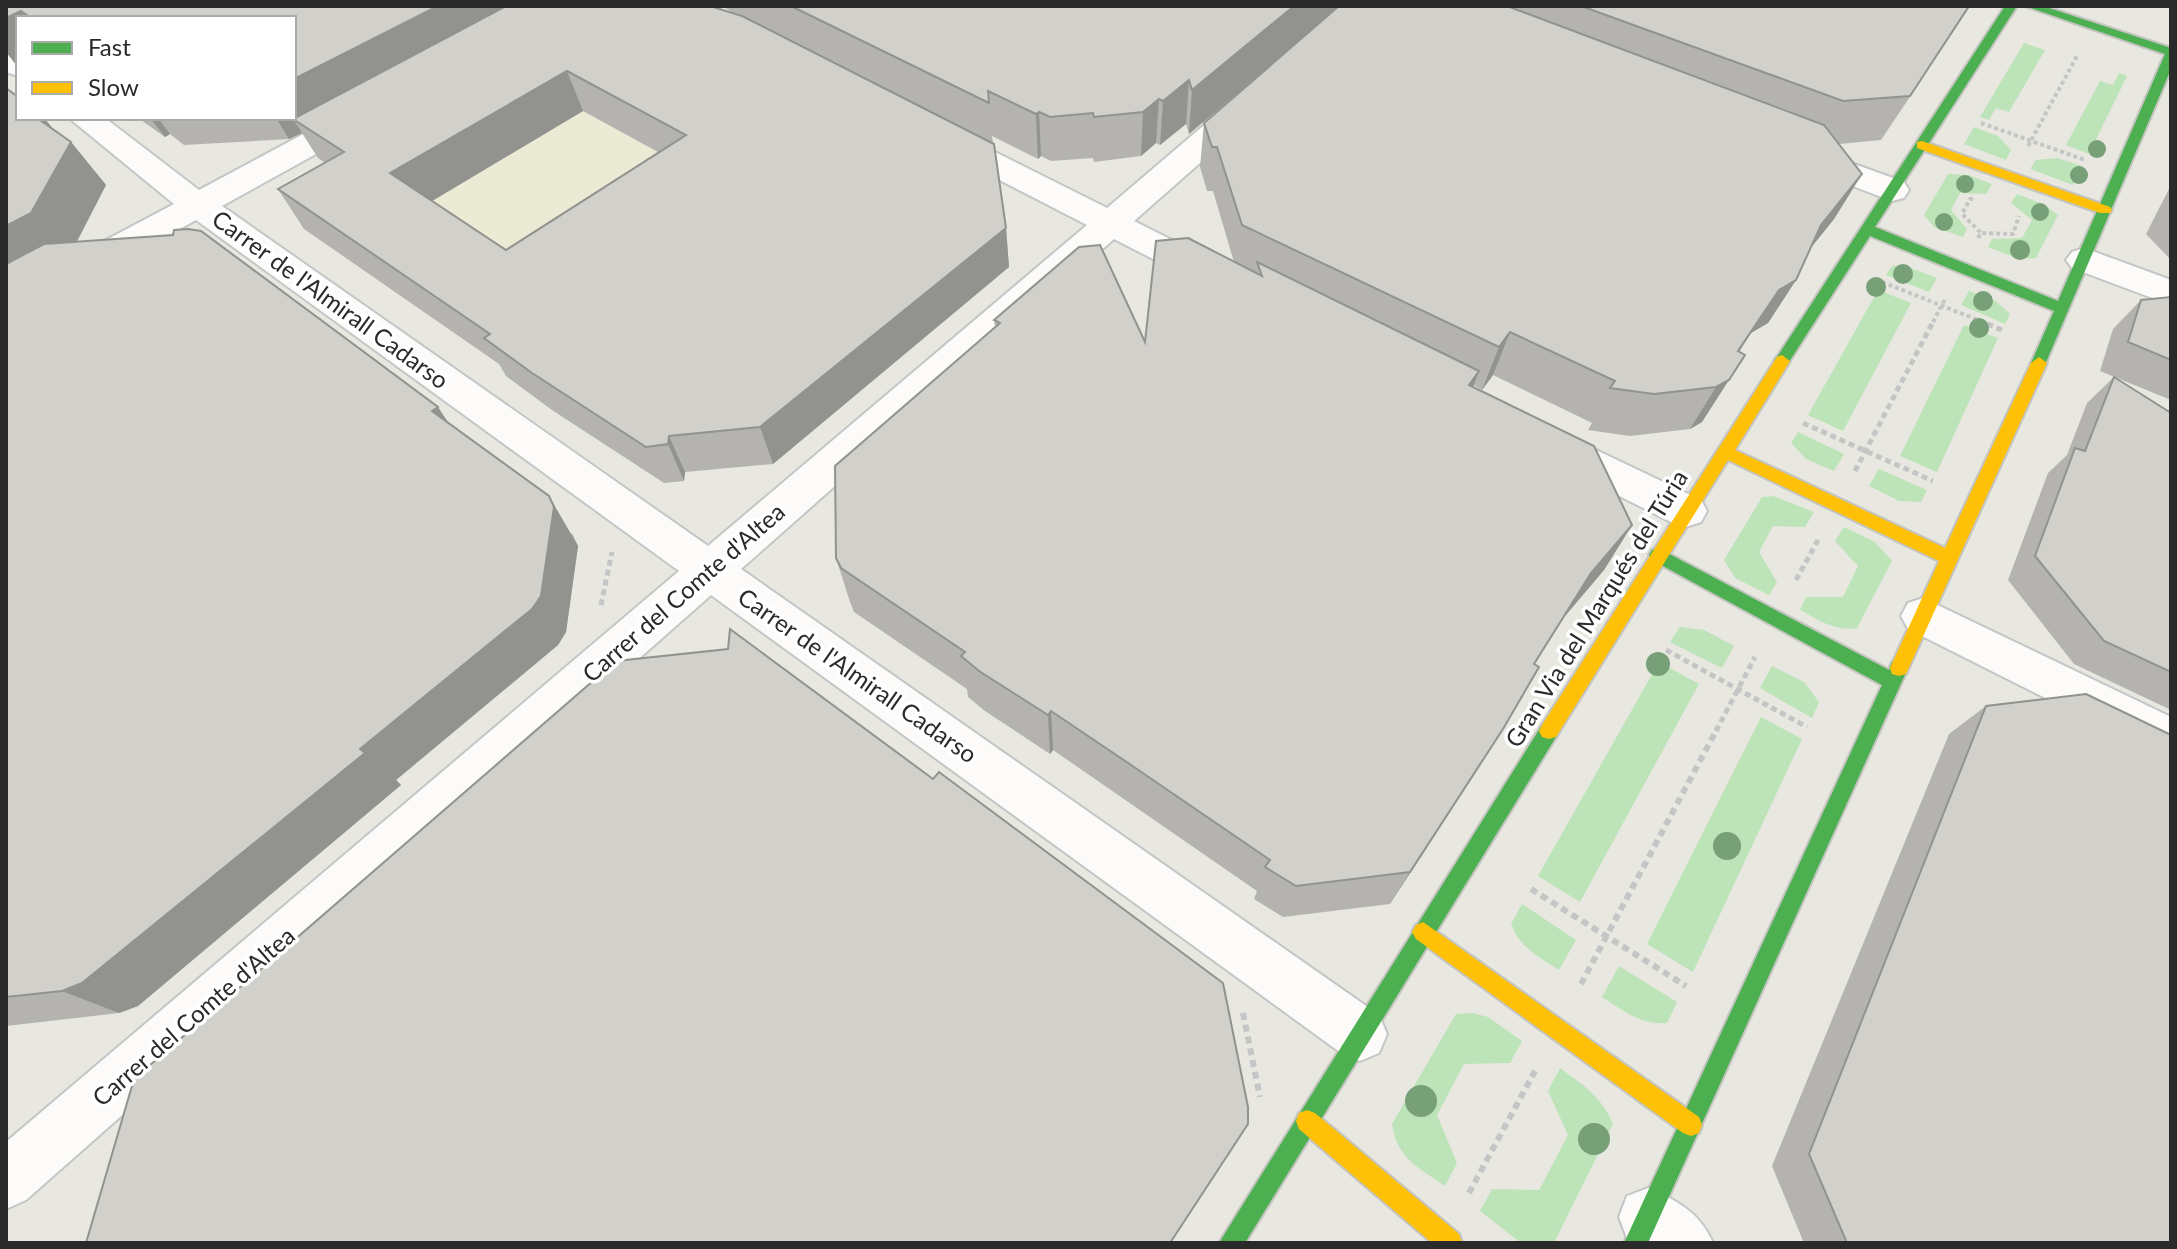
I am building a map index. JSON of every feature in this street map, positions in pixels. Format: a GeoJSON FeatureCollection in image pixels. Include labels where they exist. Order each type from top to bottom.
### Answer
{"type":"FeatureCollection","features":[{"type":"Feature","properties":{"kind":"main road","name":"Gran Via del Marqués del Túria"},"geometry":{"type":"LineString","coordinates":[[1231,1243],[1658,555],[2011,6]]}},
{"type":"Feature","properties":{"kind":"main road"},"geometry":{"type":"LineString","coordinates":[[1656,1234],[1691,1125],[2063,309],[2171,53],[2031,6]]}},
{"type":"Feature","properties":{"kind":"main road"},"geometry":{"type":"LineString","coordinates":[[1922,145],[2105,210]]}},
{"type":"Feature","properties":{"kind":"main road"},"geometry":{"type":"LineString","coordinates":[[1866,229],[2063,309]]}},
{"type":"Feature","properties":{"kind":"main road"},"geometry":{"type":"LineString","coordinates":[[1725,452],[1950,558]]}},
{"type":"Feature","properties":{"kind":"main road"},"geometry":{"type":"LineString","coordinates":[[1658,555],[1892,681]]}},
{"type":"Feature","properties":{"kind":"main road"},"geometry":{"type":"LineString","coordinates":[[1423,932],[1691,1125]]}},
{"type":"Feature","properties":{"kind":"main road"},"geometry":{"type":"LineString","coordinates":[[1307,1121],[1450,1243]]}},
{"type":"Feature","properties":{"kind":"street","name":"Carrer del Comte d'Altea"},"geometry":{"type":"LineString","coordinates":[[6,1180],[1278,79]]}},
{"type":"Feature","properties":{"kind":"street"},"geometry":{"type":"LineString","coordinates":[[6,309],[389,101]]}},
{"type":"Feature","properties":{"kind":"street","name":"Carrer de l'Almirall Cadarso"},"geometry":{"type":"LineString","coordinates":[[88,120],[196,204],[1360,1034]]}},
{"type":"Feature","properties":{"kind":"street"},"geometry":{"type":"LineString","coordinates":[[918,126],[1237,287]]}},
{"type":"Feature","properties":{"kind":"street"},"geometry":{"type":"LineString","coordinates":[[1776,145],[1892,190]]}},
{"type":"Feature","properties":{"kind":"street"},"geometry":{"type":"LineString","coordinates":[[2084,260],[2171,293]]}},
{"type":"Feature","properties":{"kind":"street"},"geometry":{"type":"LineString","coordinates":[[1517,427],[1686,511]]}},
{"type":"Feature","properties":{"kind":"street"},"geometry":{"type":"LineString","coordinates":[[1923,616],[2171,740]]}},
{"type":"Feature","properties":{"kind":"path"},"geometry":{"type":"LineString","coordinates":[[2024,153],[2082,48]]}},
{"type":"Feature","properties":{"kind":"path"},"geometry":{"type":"LineString","coordinates":[[1977,122],[2086,160]]}},
{"type":"Feature","properties":{"kind":"path"},"geometry":{"type":"LineString","coordinates":[[1984,199],[1970,199],[1962,214],[1981,233],[2013,234],[2021,217],[2010,209]]}},
{"type":"Feature","properties":{"kind":"path"},"geometry":{"type":"LineString","coordinates":[[1976,242],[1981,233]]}},
{"type":"Feature","properties":{"kind":"path"},"geometry":{"type":"LineString","coordinates":[[1882,282],[2002,330]]}},
{"type":"Feature","properties":{"kind":"path"},"geometry":{"type":"LineString","coordinates":[[1851,479],[1947,295]]}},
{"type":"Feature","properties":{"kind":"path"},"geometry":{"type":"LineString","coordinates":[[1803,423],[1933,481]]}},
{"type":"Feature","properties":{"kind":"path"},"geometry":{"type":"LineString","coordinates":[[1791,589],[1821,533]]}},
{"type":"Feature","properties":{"kind":"path"},"geometry":{"type":"LineString","coordinates":[[1666,650],[1807,727]]}},
{"type":"Feature","properties":{"kind":"path"},"geometry":{"type":"LineString","coordinates":[[1581,984],[1755,657]]}},
{"type":"Feature","properties":{"kind":"path"},"geometry":{"type":"LineString","coordinates":[[1531,889],[1686,986]]}},
{"type":"Feature","properties":{"kind":"path"},"geometry":{"type":"LineString","coordinates":[[1242,1008],[1266,1128],[1290,1148]]}},
{"type":"Feature","properties":{"kind":"path"},"geometry":{"type":"LineString","coordinates":[[1465,1201],[1536,1069]]}},
{"type":"Feature","properties":{"kind":"shaded area"},"geometry":{"type":"Polygon","coordinates":[[[569,103],[754,206],[512,373],[304,229],[569,103]]]}},
{"type":"Feature","properties":{"kind":"green space"},"geometry":{"type":"Polygon","coordinates":[[[2024,43],[2045,50],[2009,112],[1996,108],[1989,120],[1980,117],[2024,43]]]}},
{"type":"Feature","properties":{"kind":"green space"},"geometry":{"type":"Polygon","coordinates":[[[2119,73],[2127,76],[2089,154],[2066,145],[2100,81],[2113,85],[2119,73]]]}},
{"type":"Feature","properties":{"kind":"green space"},"geometry":{"type":"Polygon","coordinates":[[[1974,127],[1998,136],[2011,150],[2006,160],[1964,144],[1974,127]]]}},
{"type":"Feature","properties":{"kind":"green space"},"geometry":{"type":"Polygon","coordinates":[[[2057,158],[2082,166],[2073,185],[2030,169],[2036,160],[2057,158]]]}},
{"type":"Feature","properties":{"kind":"green space"},"geometry":{"type":"Polygon","coordinates":[[[1948,174],[1968,175],[1992,184],[1986,194],[1960,193],[1951,210],[1967,229],[1963,237],[1934,227],[1924,215],[1948,174]]]}},
{"type":"Feature","properties":{"kind":"green space"},"geometry":{"type":"Polygon","coordinates":[[[2017,194],[2043,204],[2058,215],[2036,258],[2019,259],[1988,247],[1992,239],[2022,238],[2032,220],[2011,203],[2017,194]]]}},
{"type":"Feature","properties":{"kind":"green space"},"geometry":{"type":"Polygon","coordinates":[[[1903,265],[1937,278],[1929,292],[1886,275],[1892,266],[1903,265]]]}},
{"type":"Feature","properties":{"kind":"green space"},"geometry":{"type":"Polygon","coordinates":[[[1878,290],[1911,303],[1843,431],[1808,415],[1878,290]]]}},
{"type":"Feature","properties":{"kind":"green space"},"geometry":{"type":"Polygon","coordinates":[[[1969,291],[1996,301],[2010,314],[2005,324],[1961,305],[1969,291]]]}},
{"type":"Feature","properties":{"kind":"green space"},"geometry":{"type":"Polygon","coordinates":[[[1964,325],[1998,338],[1937,472],[1900,456],[1964,325]]]}},
{"type":"Feature","properties":{"kind":"green space"},"geometry":{"type":"Polygon","coordinates":[[[1798,432],[1844,454],[1834,471],[1806,459],[1791,443],[1798,432]]]}},
{"type":"Feature","properties":{"kind":"green space"},"geometry":{"type":"Polygon","coordinates":[[[1879,469],[1927,490],[1921,502],[1899,501],[1869,486],[1879,469]]]}},
{"type":"Feature","properties":{"kind":"green space"},"geometry":{"type":"Polygon","coordinates":[[[1773,496],[1814,512],[1805,527],[1773,526],[1759,552],[1777,582],[1769,595],[1735,578],[1724,560],[1762,497],[1773,496]]]}},
{"type":"Feature","properties":{"kind":"green space"},"geometry":{"type":"Polygon","coordinates":[[[1844,527],[1875,542],[1892,561],[1857,628],[1849,629],[1827,624],[1800,610],[1806,597],[1843,597],[1858,566],[1835,541],[1844,527]]]}},
{"type":"Feature","properties":{"kind":"green space"},"geometry":{"type":"Polygon","coordinates":[[[1680,627],[1704,630],[1734,646],[1722,668],[1670,642],[1680,627]]]}},
{"type":"Feature","properties":{"kind":"green space"},"geometry":{"type":"Polygon","coordinates":[[[1659,662],[1699,684],[1580,902],[1538,876],[1659,662]]]}},
{"type":"Feature","properties":{"kind":"green space"},"geometry":{"type":"Polygon","coordinates":[[[1772,666],[1804,682],[1819,702],[1812,718],[1760,688],[1772,666]]]}},
{"type":"Feature","properties":{"kind":"green space"},"geometry":{"type":"Polygon","coordinates":[[[1761,717],[1802,739],[1693,972],[1647,944],[1761,717]]]}},
{"type":"Feature","properties":{"kind":"green space"},"geometry":{"type":"Polygon","coordinates":[[[1522,904],[1576,940],[1559,970],[1530,951],[1515,932],[1511,924],[1522,904]]]}},
{"type":"Feature","properties":{"kind":"green space"},"geometry":{"type":"Polygon","coordinates":[[[1619,966],[1677,1002],[1667,1023],[1640,1019],[1602,997],[1619,966]]]}},
{"type":"Feature","properties":{"kind":"green space"},"geometry":{"type":"Polygon","coordinates":[[[1472,1013],[1488,1017],[1522,1041],[1510,1063],[1464,1064],[1437,1115],[1457,1163],[1445,1186],[1404,1154],[1392,1124],[1456,1014],[1472,1013]]]}},
{"type":"Feature","properties":{"kind":"green space"},"geometry":{"type":"Polygon","coordinates":[[[1560,1068],[1597,1099],[1613,1124],[1554,1243],[1521,1243],[1480,1211],[1492,1189],[1539,1190],[1568,1135],[1548,1091],[1560,1068]]]}},
{"type":"Feature","properties":{"kind":"building"},"geometry":{"type":"Polygon","coordinates":[[[6,6],[438,6],[296,78],[296,16],[28,16],[21,11],[6,18],[6,6]]]}},
{"type":"Feature","properties":{"kind":"building"},"geometry":{"type":"Polygon","coordinates":[[[506,6],[710,6],[742,16],[994,144],[1006,228],[760,427],[669,436],[668,444],[646,447],[532,373],[484,338],[490,334],[278,189],[344,152],[295,120],[296,117],[506,6]],[[567,71],[390,173],[506,250],[686,135],[567,71]]]}},
{"type":"Feature","properties":{"kind":"building"},"geometry":{"type":"Polygon","coordinates":[[[791,6],[1294,6],[1192,90],[1189,80],[1143,112],[1050,117],[1039,112],[1036,114],[988,91],[989,103],[791,6]]]}},
{"type":"Feature","properties":{"kind":"building"},"geometry":{"type":"Polygon","coordinates":[[[1339,6],[1507,6],[1824,125],[1862,174],[1821,225],[1796,280],[1779,290],[1738,351],[1745,355],[1729,380],[1716,387],[1654,394],[1610,388],[1615,381],[1510,332],[1499,347],[1242,225],[1217,147],[1212,147],[1204,123],[1339,6]]]}},
{"type":"Feature","properties":{"kind":"building"},"geometry":{"type":"Polygon","coordinates":[[[1581,6],[1969,6],[1910,96],[1843,101],[1581,6]]]}},
{"type":"Feature","properties":{"kind":"building"},"geometry":{"type":"Polygon","coordinates":[[[6,88],[16,96],[16,120],[40,120],[71,142],[31,213],[6,226],[6,88]]]}},
{"type":"Feature","properties":{"kind":"building"},"geometry":{"type":"Polygon","coordinates":[[[174,230],[201,231],[438,407],[432,411],[549,496],[554,507],[541,596],[532,609],[360,749],[365,753],[82,983],[62,991],[6,997],[6,264],[44,244],[173,235],[174,230]]]}},
{"type":"Feature","properties":{"kind":"building"},"geometry":{"type":"Polygon","coordinates":[[[1188,238],[1262,276],[1257,262],[1479,371],[1469,385],[1594,446],[1632,525],[1591,573],[1534,664],[1539,667],[1503,729],[1410,872],[1296,886],[1265,867],[1270,860],[1134,767],[1051,711],[1048,715],[979,671],[961,656],[965,652],[841,568],[836,558],[835,466],[1000,323],[994,320],[1079,247],[1100,245],[1145,342],[1156,241],[1188,238]]]}},
{"type":"Feature","properties":{"kind":"building"},"geometry":{"type":"Polygon","coordinates":[[[2171,297],[2171,360],[2128,342],[2141,300],[2171,297]]]}},
{"type":"Feature","properties":{"kind":"building"},"geometry":{"type":"Polygon","coordinates":[[[2114,377],[2171,413],[2171,672],[2104,641],[2035,556],[2075,448],[2085,451],[2114,377]]]}},
{"type":"Feature","properties":{"kind":"building"},"geometry":{"type":"Polygon","coordinates":[[[730,629],[933,779],[939,772],[1223,983],[1248,1107],[1248,1124],[1170,1243],[86,1243],[134,1079],[616,661],[728,649],[730,629]]]}},
{"type":"Feature","properties":{"kind":"building"},"geometry":{"type":"Polygon","coordinates":[[[2086,694],[2171,735],[2171,1243],[1847,1243],[1809,1154],[1986,706],[2086,694]]]}},
{"type":"Feature","properties":{"kind":"traffic: fast"},"geometry":{"type":"LineString","coordinates":[[1782,361],[2011,6]]}},
{"type":"Feature","properties":{"kind":"traffic: fast"},"geometry":{"type":"LineString","coordinates":[[2031,6],[2171,52]]}},
{"type":"Feature","properties":{"kind":"traffic: fast"},"geometry":{"type":"LineString","coordinates":[[2039,363],[2171,54]]}},
{"type":"Feature","properties":{"kind":"traffic: fast"},"geometry":{"type":"LineString","coordinates":[[1866,229],[2063,309]]}},
{"type":"Feature","properties":{"kind":"traffic: fast"},"geometry":{"type":"LineString","coordinates":[[1658,555],[1892,681]]}},
{"type":"Feature","properties":{"kind":"traffic: fast"},"geometry":{"type":"LineString","coordinates":[[1636,1243],[1899,668]]}},
{"type":"Feature","properties":{"kind":"traffic: fast"},"geometry":{"type":"LineString","coordinates":[[1231,1243],[1549,731]]}},
{"type":"Feature","properties":{"kind":"traffic: slow"},"geometry":{"type":"LineString","coordinates":[[1922,145],[2105,210]]}},
{"type":"Feature","properties":{"kind":"traffic: slow"},"geometry":{"type":"LineString","coordinates":[[1549,731],[1782,361]]}},
{"type":"Feature","properties":{"kind":"traffic: slow"},"geometry":{"type":"LineString","coordinates":[[1899,668],[2039,363]]}},
{"type":"Feature","properties":{"kind":"traffic: slow"},"geometry":{"type":"LineString","coordinates":[[1725,452],[1950,558]]}},
{"type":"Feature","properties":{"kind":"traffic: slow"},"geometry":{"type":"LineString","coordinates":[[1423,932],[1691,1125]]}},
{"type":"Feature","properties":{"kind":"traffic: slow"},"geometry":{"type":"LineString","coordinates":[[1307,1121],[1450,1243]]}}]}
